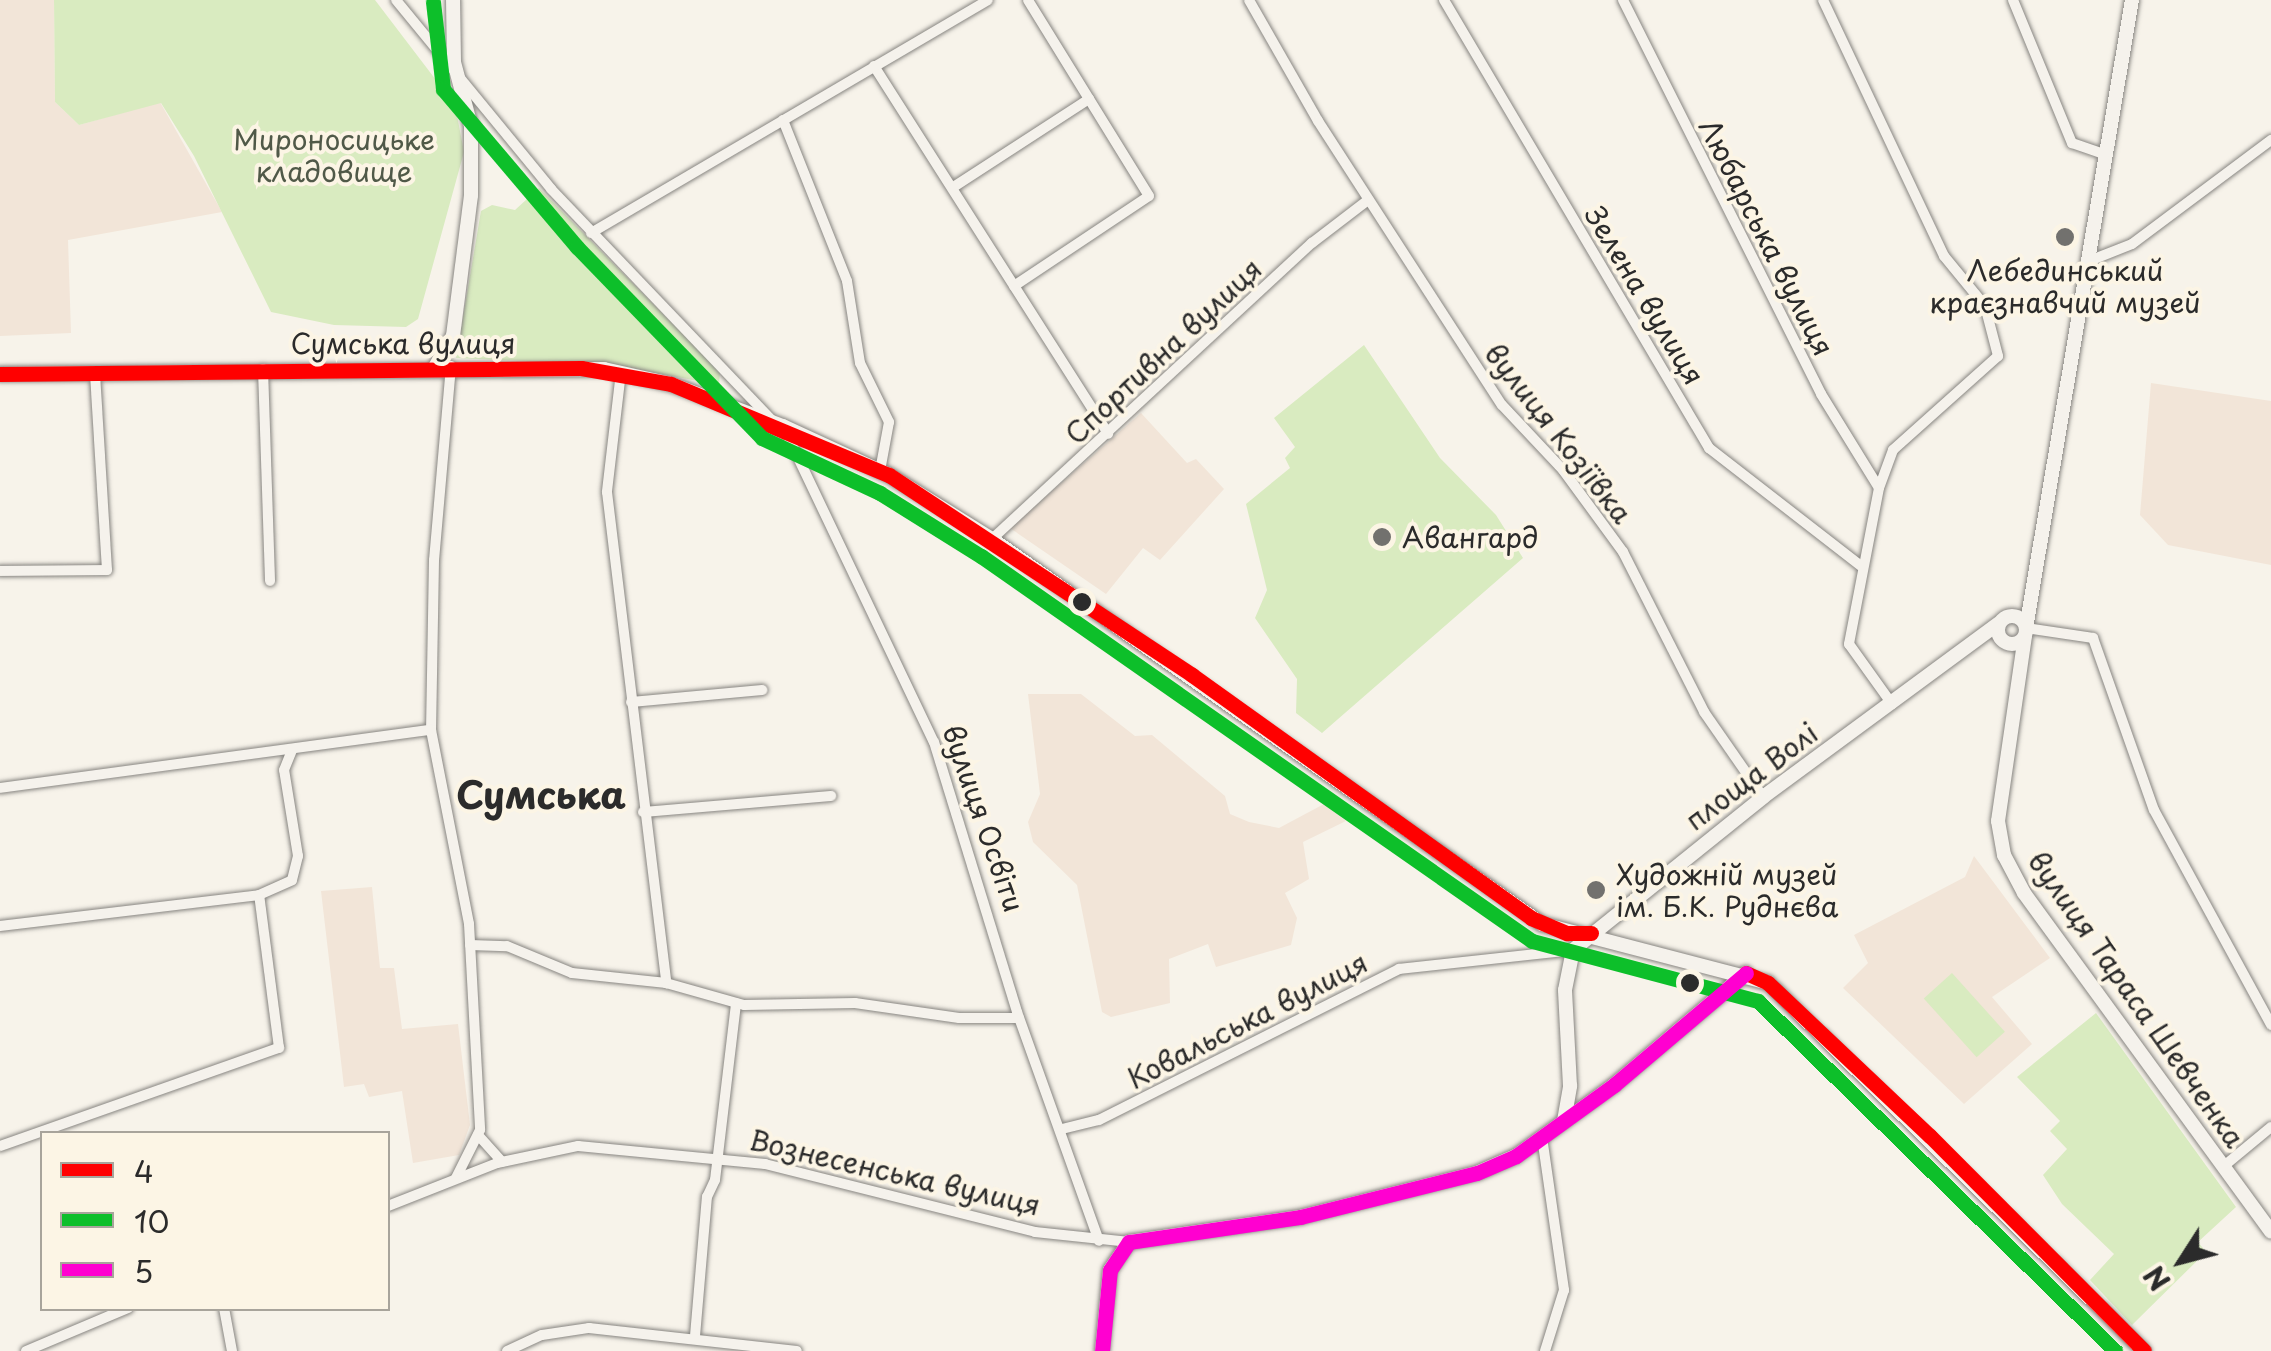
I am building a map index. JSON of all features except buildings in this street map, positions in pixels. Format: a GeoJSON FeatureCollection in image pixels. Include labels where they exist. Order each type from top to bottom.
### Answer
{"type":"FeatureCollection","features":[{"type":"Feature","properties":{"kind":"main road"},"geometry":{"type":"LineString","coordinates":[[442,366],[453,336],[471,195],[470,126],[459,78],[453,0]]}},
{"type":"Feature","properties":{"kind":"main road","name":"вулиця Тараса Шевченка"},"geometry":{"type":"LineString","coordinates":[[2132,0],[1998,821],[2004,855],[2024,893],[2271,1232]]}},
{"type":"Feature","properties":{"kind":"main road","name":"Сумська вулиця"},"geometry":{"type":"LineString","coordinates":[[0,374],[442,366],[620,372],[779,424],[880,471],[992,539],[1531,918],[1567,933],[1590,933]]}},
{"type":"Feature","properties":{"kind":"main road","name":"площа Волі"},"geometry":{"type":"LineString","coordinates":[[2004,631],[2032,598]]}},
{"type":"Feature","properties":{"kind":"main road"},"geometry":{"type":"LineString","coordinates":[[2004,631],[2026,632]]}},
{"type":"Feature","properties":{"kind":"main road"},"geometry":{"type":"LineString","coordinates":[[2004,631],[2022,664]]}},
{"type":"Feature","properties":{"kind":"main road","name":"площа Волі"},"geometry":{"type":"LineString","coordinates":[[1573,950],[1763,797],[1978,640],[2004,631],[2026,632]]}},
{"type":"Feature","properties":{"kind":"main road"},"geometry":{"type":"LineString","coordinates":[[1590,933],[1746,973],[1768,983],[1930,1136],[2144,1351]]}},
{"type":"Feature","properties":{"kind":"main road"},"geometry":{"type":"LineString","coordinates":[[1564,1122],[1570,1086],[1565,990],[1573,950]]}},
{"type":"Feature","properties":{"kind":"main road","name":"Вознесенська вулиця"},"geometry":{"type":"LineString","coordinates":[[1128,1242],[1373,1201],[1477,1173],[1564,1122],[1746,973]]}},
{"type":"Feature","properties":{"kind":"main road"},"geometry":{"type":"LineString","coordinates":[[1102,1351],[1110,1270],[1128,1242]]}},
{"type":"Feature","properties":{"kind":"street","name":"Сумська вулиця"},"geometry":{"type":"LineString","coordinates":[[396,0],[591,233],[779,424]]}},
{"type":"Feature","properties":{"kind":"street"},"geometry":{"type":"LineString","coordinates":[[591,233],[988,0]]}},
{"type":"Feature","properties":{"kind":"street"},"geometry":{"type":"LineString","coordinates":[[1014,286],[1149,196],[1028,0]]}},
{"type":"Feature","properties":{"kind":"street","name":"вулиця Козіївка"},"geometry":{"type":"LineString","coordinates":[[1248,0],[1368,200],[1502,406],[1563,470],[1623,552],[1704,712],[1763,797]]}},
{"type":"Feature","properties":{"kind":"street","name":"Зелена вулиця"},"geometry":{"type":"LineString","coordinates":[[1444,0],[1709,448],[1861,566]]}},
{"type":"Feature","properties":{"kind":"street","name":"Любарська вулиця"},"geometry":{"type":"LineString","coordinates":[[1623,0],[1820,394],[1879,488]]}},
{"type":"Feature","properties":{"kind":"street"},"geometry":{"type":"LineString","coordinates":[[1822,0],[1944,256],[1986,306],[1998,356],[1893,450],[1879,488],[1861,566],[1850,644],[1892,704]]}},
{"type":"Feature","properties":{"kind":"street"},"geometry":{"type":"LineString","coordinates":[[2013,0],[2072,143],[2106,155]]}},
{"type":"Feature","properties":{"kind":"street"},"geometry":{"type":"LineString","coordinates":[[874,66],[954,186],[1108,434]]}},
{"type":"Feature","properties":{"kind":"street"},"geometry":{"type":"LineString","coordinates":[[954,186],[1088,98]]}},
{"type":"Feature","properties":{"kind":"street"},"geometry":{"type":"LineString","coordinates":[[783,120],[846,279],[860,363],[889,422],[880,471]]}},
{"type":"Feature","properties":{"kind":"street"},"geometry":{"type":"LineString","coordinates":[[2089,261],[2132,244],[2271,140]]}},
{"type":"Feature","properties":{"kind":"street","name":"Спортивна вулиця"},"geometry":{"type":"LineString","coordinates":[[992,539],[1312,244],[1368,200]]}},
{"type":"Feature","properties":{"kind":"street"},"geometry":{"type":"LineString","coordinates":[[442,366],[431,730],[470,945],[478,1136],[456,1178]]}},
{"type":"Feature","properties":{"kind":"street","name":"Сумська вулиця"},"geometry":{"type":"LineString","coordinates":[[263,370],[270,581]]}},
{"type":"Feature","properties":{"kind":"street"},"geometry":{"type":"LineString","coordinates":[[0,571],[108,570],[95,372]]}},
{"type":"Feature","properties":{"kind":"street"},"geometry":{"type":"LineString","coordinates":[[620,372],[607,492],[666,982]]}},
{"type":"Feature","properties":{"kind":"street","name":"вулиця Освіти"},"geometry":{"type":"LineString","coordinates":[[779,424],[934,742],[1019,1018],[1099,1241]]}},
{"type":"Feature","properties":{"kind":"street"},"geometry":{"type":"LineString","coordinates":[[2026,632],[2093,638],[2154,810],[2271,1025]]}},
{"type":"Feature","properties":{"kind":"street"},"geometry":{"type":"LineString","coordinates":[[632,702],[762,690]]}},
{"type":"Feature","properties":{"kind":"street"},"geometry":{"type":"LineString","coordinates":[[0,788],[431,730]]}},
{"type":"Feature","properties":{"kind":"street"},"geometry":{"type":"LineString","coordinates":[[0,926],[259,895],[292,880],[298,856],[284,770],[292,750]]}},
{"type":"Feature","properties":{"kind":"street"},"geometry":{"type":"LineString","coordinates":[[643,812],[831,796]]}},
{"type":"Feature","properties":{"kind":"street"},"geometry":{"type":"LineString","coordinates":[[43,1131],[278,1048],[259,895]]}},
{"type":"Feature","properties":{"kind":"street"},"geometry":{"type":"LineString","coordinates":[[470,945],[507,946],[591,977],[666,982],[736,1003],[856,1004],[958,1018],[1019,1018]]}},
{"type":"Feature","properties":{"kind":"street","name":"Ковальська вулиця"},"geometry":{"type":"LineString","coordinates":[[1062,1129],[1100,1120],[1399,970],[1573,950]]}},
{"type":"Feature","properties":{"kind":"street"},"geometry":{"type":"LineString","coordinates":[[695,1336],[707,1197],[718,1158],[736,1003]]}},
{"type":"Feature","properties":{"kind":"street"},"geometry":{"type":"LineString","coordinates":[[2224,1166],[2271,1127]]}},
{"type":"Feature","properties":{"kind":"street"},"geometry":{"type":"LineString","coordinates":[[0,1146],[40,1132]]}},
{"type":"Feature","properties":{"kind":"street"},"geometry":{"type":"LineString","coordinates":[[478,1136],[502,1162]]}},
{"type":"Feature","properties":{"kind":"street"},"geometry":{"type":"LineString","coordinates":[[1542,1137],[1564,1290],[1545,1351]]}},
{"type":"Feature","properties":{"kind":"street","name":"Вознесенська вулиця"},"geometry":{"type":"LineString","coordinates":[[390,1205],[502,1162],[578,1146],[718,1158],[1099,1241],[1128,1242]]}},
{"type":"Feature","properties":{"kind":"street"},"geometry":{"type":"LineString","coordinates":[[26,1351],[121,1311]]}},
{"type":"Feature","properties":{"kind":"street"},"geometry":{"type":"LineString","coordinates":[[225,1311],[232,1351]]}},
{"type":"Feature","properties":{"kind":"street"},"geometry":{"type":"LineString","coordinates":[[507,1351],[542,1335],[588,1328],[695,1336],[796,1351]]}},
{"type":"Feature","properties":{"kind":"shaded area"},"geometry":{"type":"Polygon","coordinates":[[[0,0],[54,0],[55,102],[79,125],[160,102],[222,212],[68,240],[71,333],[0,336],[0,0]]]}},
{"type":"Feature","properties":{"kind":"shaded area"},"geometry":{"type":"Polygon","coordinates":[[[2151,383],[2271,401],[2271,565],[2168,545],[2140,515],[2151,383]]]}},
{"type":"Feature","properties":{"kind":"shaded area"},"geometry":{"type":"Polygon","coordinates":[[[1141,413],[1187,463],[1196,459],[1224,489],[1160,560],[1143,548],[1106,594],[1010,528],[1141,413]]]}},
{"type":"Feature","properties":{"kind":"shaded area"},"geometry":{"type":"Polygon","coordinates":[[[1028,694],[1081,694],[1135,736],[1152,735],[1225,796],[1230,814],[1249,822],[1279,828],[1324,804],[1346,821],[1303,842],[1309,879],[1285,893],[1297,918],[1291,945],[1216,967],[1208,944],[1169,959],[1170,1003],[1111,1017],[1102,1012],[1077,885],[1033,842],[1028,822],[1040,794],[1028,694]]]}},
{"type":"Feature","properties":{"kind":"shaded area"},"geometry":{"type":"Polygon","coordinates":[[[1974,856],[2050,958],[1992,997],[2032,1044],[1964,1104],[1843,988],[1868,963],[1854,935],[1965,877],[1974,856]]]}},
{"type":"Feature","properties":{"kind":"shaded area"},"geometry":{"type":"Polygon","coordinates":[[[372,887],[380,968],[394,968],[402,1029],[458,1024],[470,1125],[459,1155],[413,1163],[402,1091],[369,1097],[364,1084],[344,1087],[321,891],[372,887]]]}},
{"type":"Feature","properties":{"kind":"green space","name":"Мироносицьке кладовище"},"geometry":{"type":"Polygon","coordinates":[[[54,0],[375,0],[455,105],[464,152],[418,319],[406,327],[334,325],[271,312],[194,156],[161,103],[79,125],[55,102],[54,0]]]}},
{"type":"Feature","properties":{"kind":"green space"},"geometry":{"type":"Polygon","coordinates":[[[539,188],[720,372],[719,385],[615,365],[456,358],[481,211],[492,205],[515,210],[539,188]]]}},
{"type":"Feature","properties":{"kind":"green space","name":"Авангард"},"geometry":{"type":"Polygon","coordinates":[[[1364,345],[1440,458],[1496,515],[1523,558],[1322,733],[1296,713],[1297,679],[1255,618],[1267,590],[1246,504],[1290,468],[1285,458],[1295,447],[1274,418],[1364,345]]]}},
{"type":"Feature","properties":{"kind":"green space"},"geometry":{"type":"Polygon","coordinates":[[[1952,973],[2005,1032],[1977,1057],[1924,998],[1952,973]]]}},
{"type":"Feature","properties":{"kind":"green space"},"geometry":{"type":"Polygon","coordinates":[[[2096,1013],[2236,1207],[2198,1242],[2206,1252],[2132,1325],[2090,1280],[2114,1254],[2062,1204],[2043,1175],[2067,1149],[2050,1131],[2060,1121],[2017,1077],[2096,1013]]]}},
{"type":"Feature","properties":{"kind":"transit line","name":"10"},"geometry":{"type":"LineString","coordinates":[[433,2],[443,89],[577,247],[762,438],[880,493],[981,556],[1532,941],[1758,1001],[2115,1351]]}},
{"type":"Feature","properties":{"kind":"transit line","name":"4"},"geometry":{"type":"LineString","coordinates":[[0,374],[581,368],[671,384],[889,475],[1192,675],[1531,918],[1567,933],[1591,933]]}},
{"type":"Feature","properties":{"kind":"transit line","name":"4"},"geometry":{"type":"LineString","coordinates":[[1746,973],[1768,983],[1930,1136],[2144,1351]]}},
{"type":"Feature","properties":{"kind":"transit line","name":"5"},"geometry":{"type":"LineString","coordinates":[[1102,1351],[1110,1270],[1129,1242],[1300,1217],[1477,1173],[1516,1156],[1614,1085],[1746,973]]}},
{"type":"Feature","properties":{"kind":"place","name":"Лебединський краєзнавчий музей"},"geometry":{"type":"Point","coordinates":[2065,237]}},
{"type":"Feature","properties":{"kind":"place","name":"Авангард"},"geometry":{"type":"Point","coordinates":[1382,537]}},
{"type":"Feature","properties":{"kind":"place","name":"Художній музей ім. Б.К. Руднєва"},"geometry":{"type":"Point","coordinates":[1596,890]}},
{"type":"Feature","properties":{"kind":"district","name":"Сумська"},"geometry":{"type":"Point","coordinates":[541,794]}}]}
